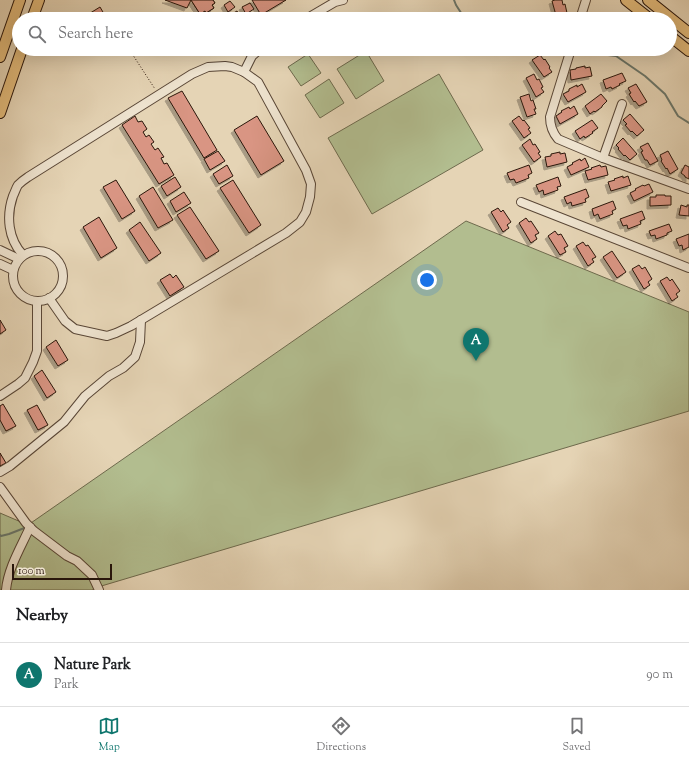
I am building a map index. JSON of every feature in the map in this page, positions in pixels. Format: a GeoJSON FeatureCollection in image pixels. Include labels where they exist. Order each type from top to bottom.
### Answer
{"type":"FeatureCollection","features":[{"type":"Feature","properties":{"kind":"main road"},"geometry":{"type":"LineString","coordinates":[[16,12],[20,0]]}},
{"type":"Feature","properties":{"kind":"main road"},"geometry":{"type":"LineString","coordinates":[[35,12],[39,0]]}},
{"type":"Feature","properties":{"kind":"main road"},"geometry":{"type":"LineString","coordinates":[[626,0],[641,12]]}},
{"type":"Feature","properties":{"kind":"main road"},"geometry":{"type":"LineString","coordinates":[[648,0],[663,12]]}},
{"type":"Feature","properties":{"kind":"main road"},"geometry":{"type":"LineString","coordinates":[[0,57],[12,23]]}},
{"type":"Feature","properties":{"kind":"main road"},"geometry":{"type":"LineString","coordinates":[[677,23],[689,33]]}},
{"type":"Feature","properties":{"kind":"main road"},"geometry":{"type":"LineString","coordinates":[[677,42],[689,51]]}},
{"type":"Feature","properties":{"kind":"main road"},"geometry":{"type":"LineString","coordinates":[[0,113],[20,56]]}},
{"type":"Feature","properties":{"kind":"street"},"geometry":{"type":"LineString","coordinates":[[318,12],[335,2],[343,0]]}},
{"type":"Feature","properties":{"kind":"street"},"geometry":{"type":"LineString","coordinates":[[582,12],[586,0]]}},
{"type":"Feature","properties":{"kind":"street"},"geometry":{"type":"LineString","coordinates":[[244,72],[252,56]]}},
{"type":"Feature","properties":{"kind":"street"},"geometry":{"type":"LineString","coordinates":[[569,56],[550,117],[552,132],[558,139],[603,158],[689,189]]}},
{"type":"Feature","properties":{"kind":"street"},"geometry":{"type":"LineString","coordinates":[[21,257],[13,241],[9,222],[9,210],[16,188],[28,177],[192,74],[208,67],[225,66],[232,68],[244,72],[258,82],[306,170],[311,184],[310,197],[306,212],[300,222],[286,234],[141,320],[121,331],[107,336],[75,329],[65,322],[50,298]]}},
{"type":"Feature","properties":{"kind":"street"},"geometry":{"type":"LineString","coordinates":[[603,158],[622,104]]}},
{"type":"Feature","properties":{"kind":"street"},"geometry":{"type":"LineString","coordinates":[[521,202],[689,268]]}},
{"type":"Feature","properties":{"kind":"street"},"geometry":{"type":"LineString","coordinates":[[0,250],[21,257]]}},
{"type":"Feature","properties":{"kind":"street"},"geometry":{"type":"LineString","coordinates":[[42,251],[48,252],[58,260],[63,272],[63,278],[62,284],[55,295],[43,301],[37,301],[25,298],[20,294],[16,289],[12,276],[13,270],[21,257],[29,252],[42,251]]}},
{"type":"Feature","properties":{"kind":"street"},"geometry":{"type":"LineString","coordinates":[[0,264],[13,270]]}},
{"type":"Feature","properties":{"kind":"street"},"geometry":{"type":"LineString","coordinates":[[0,396],[25,378],[33,362],[37,351],[37,301]]}},
{"type":"Feature","properties":{"kind":"street"},"geometry":{"type":"LineString","coordinates":[[0,472],[10,466],[64,422],[85,396],[109,376],[123,368],[135,357],[140,342],[141,320]]}},
{"type":"Feature","properties":{"kind":"street"},"geometry":{"type":"LineString","coordinates":[[0,487],[30,527],[67,556],[77,561],[92,575],[96,589]]}},
{"type":"Feature","properties":{"kind":"street"},"geometry":{"type":"LineString","coordinates":[[6,590],[7,582],[16,557],[30,527]]}},
{"type":"Feature","properties":{"kind":"path"},"geometry":{"type":"LineString","coordinates":[[133,56],[158,95]]}},
{"type":"Feature","properties":{"kind":"green space"},"geometry":{"type":"Polygon","coordinates":[[[305,56],[309,56],[321,73],[301,86],[288,67],[305,56]]]}},
{"type":"Feature","properties":{"kind":"green space"},"geometry":{"type":"Polygon","coordinates":[[[358,56],[369,56],[384,81],[356,99],[337,69],[358,56]]]}},
{"type":"Feature","properties":{"kind":"green space"},"geometry":{"type":"Polygon","coordinates":[[[439,74],[483,150],[372,214],[328,138],[439,74]]]}},
{"type":"Feature","properties":{"kind":"green space"},"geometry":{"type":"Polygon","coordinates":[[[329,79],[344,103],[320,118],[305,95],[329,79]]]}},
{"type":"Feature","properties":{"kind":"green space"},"geometry":{"type":"Polygon","coordinates":[[[466,221],[689,312],[689,411],[92,590],[0,590],[0,513],[28,525],[466,221]]]}},
{"type":"Feature","properties":{"kind":"building"},"geometry":{"type":"Polygon","coordinates":[[[165,0],[191,0],[187,8],[165,0]]]}},
{"type":"Feature","properties":{"kind":"building"},"geometry":{"type":"Polygon","coordinates":[[[191,0],[198,0],[203,8],[209,4],[207,0],[213,0],[215,3],[212,5],[214,8],[208,12],[199,12],[191,0]]]}},
{"type":"Feature","properties":{"kind":"building"},"geometry":{"type":"Polygon","coordinates":[[[191,0],[213,0],[215,3],[212,5],[214,8],[208,12],[199,12],[191,0]]]}},
{"type":"Feature","properties":{"kind":"building"},"geometry":{"type":"Polygon","coordinates":[[[252,0],[286,0],[266,12],[259,12],[252,0]]]}},
{"type":"Feature","properties":{"kind":"building"},"geometry":{"type":"Polygon","coordinates":[[[562,0],[563,5],[565,4],[567,12],[555,12],[552,1],[562,0]]]}},
{"type":"Feature","properties":{"kind":"building"},"geometry":{"type":"Polygon","coordinates":[[[230,1],[235,7],[228,12],[224,5],[230,1]]]}},
{"type":"Feature","properties":{"kind":"building"},"geometry":{"type":"Polygon","coordinates":[[[250,3],[254,9],[249,12],[245,12],[242,7],[250,3]]]}},
{"type":"Feature","properties":{"kind":"building"},"geometry":{"type":"Polygon","coordinates":[[[100,7],[103,12],[92,12],[100,7]]]}},
{"type":"Feature","properties":{"kind":"building"},"geometry":{"type":"Polygon","coordinates":[[[541,56],[544,60],[545,59],[552,72],[544,77],[532,60],[541,56]]]}},
{"type":"Feature","properties":{"kind":"building"},"geometry":{"type":"Polygon","coordinates":[[[585,66],[585,68],[590,67],[592,76],[571,80],[570,70],[585,66]]]}},
{"type":"Feature","properties":{"kind":"building"},"geometry":{"type":"Polygon","coordinates":[[[622,73],[626,81],[612,89],[611,87],[606,89],[603,80],[622,73]]]}},
{"type":"Feature","properties":{"kind":"building"},"geometry":{"type":"Polygon","coordinates":[[[534,74],[537,80],[539,79],[543,87],[541,88],[544,92],[536,97],[526,78],[534,74]]]}},
{"type":"Feature","properties":{"kind":"building"},"geometry":{"type":"Polygon","coordinates":[[[582,84],[586,92],[568,102],[563,94],[569,91],[569,89],[582,84]]]}},
{"type":"Feature","properties":{"kind":"building"},"geometry":{"type":"Polygon","coordinates":[[[636,84],[647,102],[639,106],[635,101],[634,102],[629,94],[631,93],[628,88],[636,84]]]}},
{"type":"Feature","properties":{"kind":"building"},"geometry":{"type":"Polygon","coordinates":[[[182,91],[217,150],[204,158],[168,98],[182,91]]]}},
{"type":"Feature","properties":{"kind":"building"},"geometry":{"type":"Polygon","coordinates":[[[529,94],[531,101],[533,100],[536,114],[527,117],[520,97],[529,94]]]}},
{"type":"Feature","properties":{"kind":"building"},"geometry":{"type":"Polygon","coordinates":[[[601,94],[607,101],[602,107],[590,114],[585,106],[601,94]]]}},
{"type":"Feature","properties":{"kind":"building"},"geometry":{"type":"Polygon","coordinates":[[[574,106],[578,114],[560,124],[556,116],[562,112],[561,111],[569,107],[570,109],[574,106]]]}},
{"type":"Feature","properties":{"kind":"building"},"geometry":{"type":"Polygon","coordinates":[[[630,114],[644,130],[637,136],[632,131],[631,132],[623,120],[630,114]]]}},
{"type":"Feature","properties":{"kind":"building"},"geometry":{"type":"Polygon","coordinates":[[[135,116],[138,122],[142,121],[147,129],[143,132],[146,137],[149,135],[154,142],[151,144],[155,150],[158,148],[164,157],[161,158],[164,164],[167,163],[174,175],[159,184],[122,125],[135,116]]]}},
{"type":"Feature","properties":{"kind":"building"},"geometry":{"type":"Polygon","coordinates":[[[257,116],[284,161],[261,175],[234,130],[257,116]]]}},
{"type":"Feature","properties":{"kind":"building"},"geometry":{"type":"Polygon","coordinates":[[[519,116],[530,128],[528,129],[531,133],[524,138],[512,121],[519,116]]]}},
{"type":"Feature","properties":{"kind":"building"},"geometry":{"type":"Polygon","coordinates":[[[592,120],[598,128],[585,138],[584,136],[580,139],[575,131],[592,120]]]}},
{"type":"Feature","properties":{"kind":"building"},"geometry":{"type":"Polygon","coordinates":[[[623,138],[637,154],[630,160],[625,155],[624,156],[616,145],[623,138]]]}},
{"type":"Feature","properties":{"kind":"building"},"geometry":{"type":"Polygon","coordinates":[[[530,139],[533,145],[535,144],[540,152],[538,153],[541,157],[534,162],[522,145],[530,139]]]}},
{"type":"Feature","properties":{"kind":"building"},"geometry":{"type":"Polygon","coordinates":[[[648,143],[658,161],[650,165],[647,160],[645,160],[641,152],[643,151],[640,147],[648,143]]]}},
{"type":"Feature","properties":{"kind":"building"},"geometry":{"type":"Polygon","coordinates":[[[218,151],[225,161],[210,170],[204,159],[218,151]]]}},
{"type":"Feature","properties":{"kind":"building"},"geometry":{"type":"Polygon","coordinates":[[[668,151],[678,169],[670,174],[661,161],[660,155],[668,151]]]}},
{"type":"Feature","properties":{"kind":"building"},"geometry":{"type":"Polygon","coordinates":[[[560,152],[560,154],[565,153],[567,162],[547,167],[545,157],[560,152]]]}},
{"type":"Feature","properties":{"kind":"building"},"geometry":{"type":"Polygon","coordinates":[[[585,158],[589,167],[571,175],[567,167],[580,159],[581,161],[585,158]]]}},
{"type":"Feature","properties":{"kind":"building"},"geometry":{"type":"Polygon","coordinates":[[[227,165],[233,176],[219,184],[213,174],[227,165]]]}},
{"type":"Feature","properties":{"kind":"building"},"geometry":{"type":"Polygon","coordinates":[[[529,165],[532,173],[528,175],[529,178],[516,183],[514,179],[510,180],[507,173],[529,165]]]}},
{"type":"Feature","properties":{"kind":"building"},"geometry":{"type":"Polygon","coordinates":[[[600,165],[601,167],[606,166],[608,175],[588,180],[585,171],[600,165]]]}},
{"type":"Feature","properties":{"kind":"building"},"geometry":{"type":"Polygon","coordinates":[[[685,165],[689,167],[689,179],[681,173],[685,165]]]}},
{"type":"Feature","properties":{"kind":"building"},"geometry":{"type":"Polygon","coordinates":[[[623,176],[623,178],[628,176],[631,185],[611,191],[608,182],[623,176]]]}},
{"type":"Feature","properties":{"kind":"building"},"geometry":{"type":"Polygon","coordinates":[[[175,177],[181,187],[167,196],[161,186],[175,177]]]}},
{"type":"Feature","properties":{"kind":"building"},"geometry":{"type":"Polygon","coordinates":[[[558,177],[561,186],[557,187],[558,190],[544,195],[543,190],[539,192],[536,185],[558,177]]]}},
{"type":"Feature","properties":{"kind":"building"},"geometry":{"type":"Polygon","coordinates":[[[116,180],[135,211],[122,219],[103,187],[116,180]]]}},
{"type":"Feature","properties":{"kind":"building"},"geometry":{"type":"Polygon","coordinates":[[[233,180],[261,225],[249,233],[220,188],[233,180]]]}},
{"type":"Feature","properties":{"kind":"building"},"geometry":{"type":"Polygon","coordinates":[[[649,184],[653,192],[634,201],[630,193],[643,185],[649,184]]]}},
{"type":"Feature","properties":{"kind":"building"},"geometry":{"type":"Polygon","coordinates":[[[153,187],[173,220],[158,228],[139,196],[153,187]]]}},
{"type":"Feature","properties":{"kind":"building"},"geometry":{"type":"Polygon","coordinates":[[[586,189],[589,197],[585,199],[586,202],[572,206],[571,202],[567,204],[564,197],[586,189]]]}},
{"type":"Feature","properties":{"kind":"building"},"geometry":{"type":"Polygon","coordinates":[[[184,192],[191,203],[176,212],[170,201],[184,192]]]}},
{"type":"Feature","properties":{"kind":"building"},"geometry":{"type":"Polygon","coordinates":[[[656,195],[671,196],[671,205],[650,206],[650,197],[656,197],[656,195]]]}},
{"type":"Feature","properties":{"kind":"building"},"geometry":{"type":"Polygon","coordinates":[[[613,201],[616,209],[612,211],[613,214],[600,219],[598,214],[594,216],[592,209],[613,201]]]}},
{"type":"Feature","properties":{"kind":"building"},"geometry":{"type":"Polygon","coordinates":[[[681,205],[687,207],[687,205],[689,205],[689,216],[679,215],[681,205]]]}},
{"type":"Feature","properties":{"kind":"building"},"geometry":{"type":"Polygon","coordinates":[[[190,207],[219,251],[206,259],[177,215],[190,207]]]}},
{"type":"Feature","properties":{"kind":"building"},"geometry":{"type":"Polygon","coordinates":[[[498,208],[501,212],[503,210],[511,222],[507,225],[509,228],[503,232],[491,212],[498,208]]]}},
{"type":"Feature","properties":{"kind":"building"},"geometry":{"type":"Polygon","coordinates":[[[642,211],[645,219],[640,221],[641,224],[628,229],[627,225],[623,226],[620,219],[642,211]]]}},
{"type":"Feature","properties":{"kind":"building"},"geometry":{"type":"Polygon","coordinates":[[[99,217],[117,248],[101,258],[83,227],[99,217]]]}},
{"type":"Feature","properties":{"kind":"building"},"geometry":{"type":"Polygon","coordinates":[[[526,218],[529,222],[531,221],[539,233],[535,235],[537,239],[531,243],[519,223],[526,218]]]}},
{"type":"Feature","properties":{"kind":"building"},"geometry":{"type":"Polygon","coordinates":[[[140,222],[161,253],[149,261],[129,230],[140,222]]]}},
{"type":"Feature","properties":{"kind":"building"},"geometry":{"type":"Polygon","coordinates":[[[669,224],[672,231],[667,233],[667,235],[656,239],[655,235],[651,236],[649,231],[669,224]]]}},
{"type":"Feature","properties":{"kind":"building"},"geometry":{"type":"Polygon","coordinates":[[[555,231],[558,235],[561,234],[568,246],[564,248],[566,252],[560,255],[548,236],[555,231]]]}},
{"type":"Feature","properties":{"kind":"building"},"geometry":{"type":"Polygon","coordinates":[[[689,234],[689,247],[683,250],[682,245],[679,246],[676,239],[689,234]]]}},
{"type":"Feature","properties":{"kind":"building"},"geometry":{"type":"Polygon","coordinates":[[[583,242],[586,246],[588,245],[596,257],[592,259],[594,262],[588,266],[576,246],[583,242]]]}},
{"type":"Feature","properties":{"kind":"building"},"geometry":{"type":"Polygon","coordinates":[[[612,251],[626,272],[617,278],[603,257],[612,251]]]}},
{"type":"Feature","properties":{"kind":"building"},"geometry":{"type":"Polygon","coordinates":[[[639,265],[642,269],[645,267],[652,279],[648,282],[650,285],[644,289],[632,269],[639,265]]]}},
{"type":"Feature","properties":{"kind":"building"},"geometry":{"type":"Polygon","coordinates":[[[170,274],[173,278],[176,275],[184,287],[170,296],[160,280],[170,274]]]}},
{"type":"Feature","properties":{"kind":"building"},"geometry":{"type":"Polygon","coordinates":[[[667,277],[670,281],[672,279],[680,291],[676,294],[678,297],[672,301],[660,281],[667,277]]]}},
{"type":"Feature","properties":{"kind":"building"},"geometry":{"type":"Polygon","coordinates":[[[0,320],[6,330],[0,334],[0,320]]]}},
{"type":"Feature","properties":{"kind":"building"},"geometry":{"type":"Polygon","coordinates":[[[56,340],[68,360],[58,366],[46,347],[56,340]]]}},
{"type":"Feature","properties":{"kind":"building"},"geometry":{"type":"Polygon","coordinates":[[[42,370],[56,392],[47,398],[34,376],[42,370]]]}},
{"type":"Feature","properties":{"kind":"building"},"geometry":{"type":"Polygon","coordinates":[[[3,404],[16,426],[6,431],[0,420],[0,406],[3,404]]]}},
{"type":"Feature","properties":{"kind":"building"},"geometry":{"type":"Polygon","coordinates":[[[37,405],[48,425],[38,430],[27,410],[37,405]]]}},
{"type":"Feature","properties":{"kind":"building"},"geometry":{"type":"Polygon","coordinates":[[[0,453],[6,463],[0,466],[0,453]]]}},
{"type":"Feature","properties":{"kind":"waterway"},"geometry":{"type":"LineString","coordinates":[[454,0],[460,12]]}},
{"type":"Feature","properties":{"kind":"waterway"},"geometry":{"type":"LineString","coordinates":[[616,56],[645,76],[665,94],[678,116],[689,123]]}},
{"type":"Feature","properties":{"kind":"waterway"},"geometry":{"type":"LineString","coordinates":[[0,535],[9,534],[27,527]]}},
{"type":"Feature","properties":{"kind":"place","name":"Nature Park"},"geometry":{"type":"Point","coordinates":[476,361]}}]}
